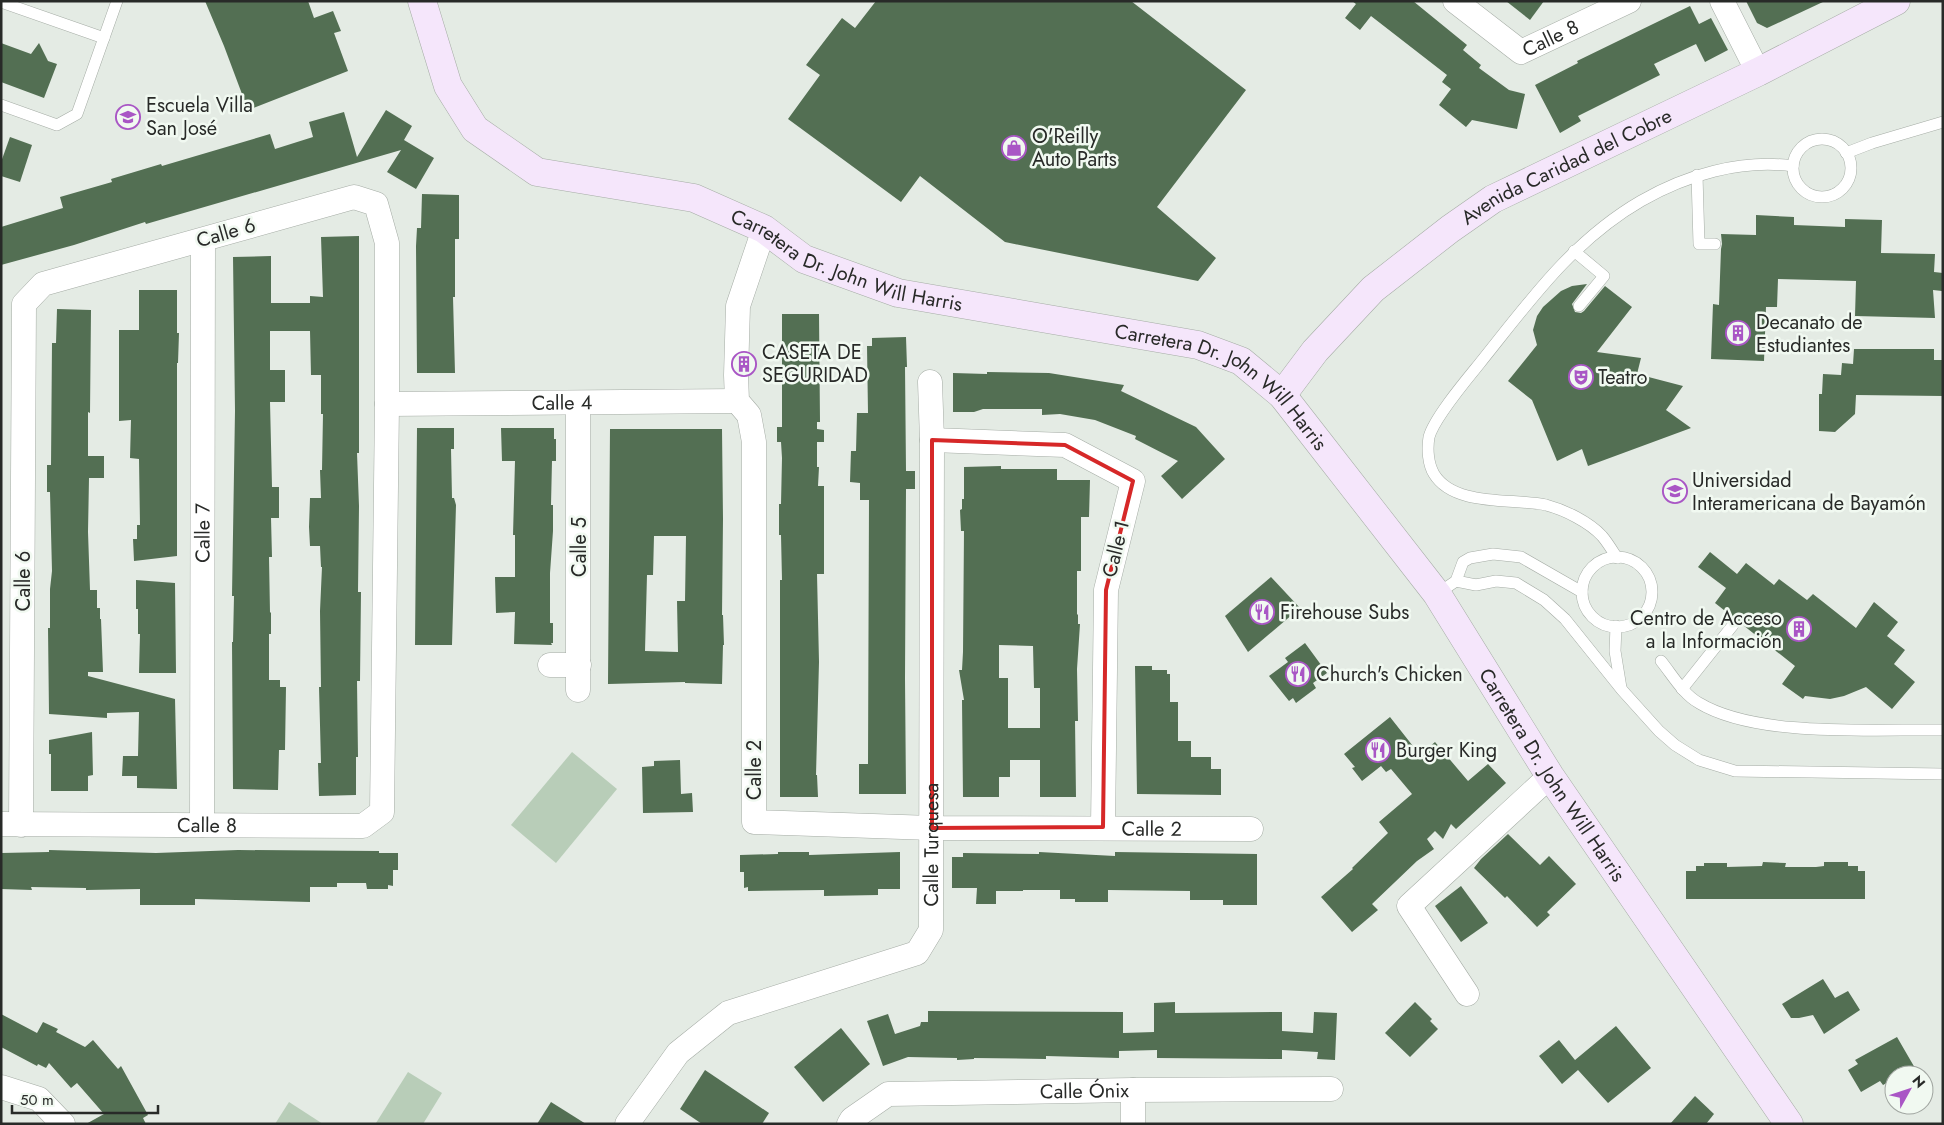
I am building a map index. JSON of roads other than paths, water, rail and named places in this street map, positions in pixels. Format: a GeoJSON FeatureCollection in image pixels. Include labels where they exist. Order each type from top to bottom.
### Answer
{"type":"FeatureCollection","features":[{"type":"Feature","properties":{"kind":"street","name":"Carretera Dr. John Will Harris"},"geometry":{"type":"LineString","coordinates":[[422,1],[448,86],[475,129],[538,172],[694,198],[764,229],[804,260],[898,293],[1198,345],[1241,362],[1282,394],[1447,588],[1550,776],[1779,1120]]}},
{"type":"Feature","properties":{"kind":"street","name":"Calle 8"},"geometry":{"type":"LineString","coordinates":[[1455,1],[1521,52],[1629,1]]}},
{"type":"Feature","properties":{"kind":"street"},"geometry":{"type":"LineString","coordinates":[[1722,1],[1758,72]]}},
{"type":"Feature","properties":{"kind":"street","name":"Avenida Caridad del Cobre"},"geometry":{"type":"LineString","coordinates":[[1282,394],[1314,352],[1373,289],[1450,229],[1493,200],[1758,72],[1896,1]]}},
{"type":"Feature","properties":{"kind":"street","name":"Calle 6"},"geometry":{"type":"LineString","coordinates":[[11,824],[24,304],[43,284],[354,197],[376,204],[387,243],[383,784]]}},
{"type":"Feature","properties":{"kind":"street"},"geometry":{"type":"LineString","coordinates":[[737,401],[738,306],[764,229]]}},
{"type":"Feature","properties":{"kind":"street","name":"Calle 7"},"geometry":{"type":"LineString","coordinates":[[202,825],[203,240]]}},
{"type":"Feature","properties":{"kind":"street","name":"Calle Turquesa"},"geometry":{"type":"LineString","coordinates":[[632,1122],[678,1053],[728,1013],[917,954],[930,930],[932,828],[932,440],[930,382]]}},
{"type":"Feature","properties":{"kind":"street","name":"Calle 4"},"geometry":{"type":"LineString","coordinates":[[387,404],[737,401]]}},
{"type":"Feature","properties":{"kind":"street","name":"Calle 2"},"geometry":{"type":"LineString","coordinates":[[737,401],[749,415],[754,442],[754,822],[932,828],[1103,827],[1251,829]]}},
{"type":"Feature","properties":{"kind":"street","name":"Calle 5"},"geometry":{"type":"LineString","coordinates":[[578,403],[578,690]]}},
{"type":"Feature","properties":{"kind":"street","name":"Calle 1"},"geometry":{"type":"LineString","coordinates":[[932,440],[1065,445],[1133,481],[1106,590],[1103,827]]}},
{"type":"Feature","properties":{"kind":"street"},"geometry":{"type":"LineString","coordinates":[[550,665],[579,665]]}},
{"type":"Feature","properties":{"kind":"street"},"geometry":{"type":"LineString","coordinates":[[1467,994],[1409,906],[1550,776]]}},
{"type":"Feature","properties":{"kind":"street","name":"Calle 8"},"geometry":{"type":"LineString","coordinates":[[11,824],[363,826],[382,812],[383,784]]}},
{"type":"Feature","properties":{"kind":"street"},"geometry":{"type":"LineString","coordinates":[[1,1087],[39,1099],[63,1124]]}},
{"type":"Feature","properties":{"kind":"street"},"geometry":{"type":"LineString","coordinates":[[1134,1090],[1134,1124]]}},
{"type":"Feature","properties":{"kind":"street","name":"Calle Ónix"},"geometry":{"type":"LineString","coordinates":[[849,1124],[852,1119],[888,1094],[1134,1090],[1331,1090]]}},
{"type":"Feature","properties":{"kind":"lane"},"geometry":{"type":"LineString","coordinates":[[1,105],[57,125],[77,114],[117,1]]}},
{"type":"Feature","properties":{"kind":"lane"},"geometry":{"type":"LineString","coordinates":[[1,2],[104,38]]}},
{"type":"Feature","properties":{"kind":"lane"},"geometry":{"type":"LineString","coordinates":[[1846,153],[1872,143],[1943,122]]}},
{"type":"Feature","properties":{"kind":"lane"},"geometry":{"type":"LineString","coordinates":[[1823,139],[1832,142],[1846,153],[1850,170],[1844,186],[1829,196],[1820,197],[1803,190],[1798,184],[1793,166],[1795,158],[1806,144],[1814,140],[1823,139]]}},
{"type":"Feature","properties":{"kind":"lane"},"geometry":{"type":"LineString","coordinates":[[1617,558],[1601,535],[1565,512],[1539,504],[1461,495],[1448,489],[1433,473],[1429,463],[1429,438],[1433,428],[1458,392],[1536,294],[1574,251],[1600,227],[1641,201],[1673,184],[1697,175],[1727,169],[1774,164],[1793,166]]}},
{"type":"Feature","properties":{"kind":"lane"},"geometry":{"type":"LineString","coordinates":[[1697,175],[1699,244],[1715,244]]}},
{"type":"Feature","properties":{"kind":"lane"},"geometry":{"type":"LineString","coordinates":[[1574,251],[1604,276],[1579,306]]}},
{"type":"Feature","properties":{"kind":"lane"},"geometry":{"type":"LineString","coordinates":[[1447,588],[1463,562],[1470,558],[1493,554],[1521,557],[1535,563],[1582,592]]}},
{"type":"Feature","properties":{"kind":"lane"},"geometry":{"type":"LineString","coordinates":[[1611,557],[1617,558],[1634,562],[1644,570],[1650,580],[1652,592],[1649,604],[1643,615],[1634,623],[1622,626],[1599,622],[1590,614],[1584,604],[1582,592],[1584,580],[1590,569],[1599,561],[1611,557]]}},
{"type":"Feature","properties":{"kind":"lane"},"geometry":{"type":"LineString","coordinates":[[1447,588],[1504,581],[1516,583],[1530,590],[1564,619],[1622,690],[1659,731],[1675,745],[1699,760],[1735,771],[1943,774]]}},
{"type":"Feature","properties":{"kind":"lane"},"geometry":{"type":"LineString","coordinates":[[1682,689],[1733,625]]}},
{"type":"Feature","properties":{"kind":"lane"},"geometry":{"type":"LineString","coordinates":[[1616,626],[1615,651],[1622,690]]}},
{"type":"Feature","properties":{"kind":"lane"},"geometry":{"type":"LineString","coordinates":[[1661,661],[1682,689],[1698,703],[1716,712],[1735,718],[1761,724],[1832,729],[1943,730]]}},
{"type":"Feature","properties":{"kind":"place","name":"Escuela Villa San José"},"geometry":{"type":"Point","coordinates":[128,117]}},
{"type":"Feature","properties":{"kind":"place","name":"O'Reilly Auto Parts"},"geometry":{"type":"Point","coordinates":[1014,148]}},
{"type":"Feature","properties":{"kind":"place","name":"Decanato de Estudiantes"},"geometry":{"type":"Point","coordinates":[1738,333]}},
{"type":"Feature","properties":{"kind":"place","name":"CASETA DE SEGURIDAD"},"geometry":{"type":"Point","coordinates":[744,364]}},
{"type":"Feature","properties":{"kind":"place","name":"Teatro"},"geometry":{"type":"Point","coordinates":[1581,377]}},
{"type":"Feature","properties":{"kind":"place","name":"Universidad Interamericana de Bayamón"},"geometry":{"type":"Point","coordinates":[1675,491]}},
{"type":"Feature","properties":{"kind":"place","name":"Firehouse Subs"},"geometry":{"type":"Point","coordinates":[1262,612]}},
{"type":"Feature","properties":{"kind":"place","name":"Centro de Acceso a la Información"},"geometry":{"type":"Point","coordinates":[1799,629]}},
{"type":"Feature","properties":{"kind":"place","name":"Church's Chicken"},"geometry":{"type":"Point","coordinates":[1298,674]}},
{"type":"Feature","properties":{"kind":"place","name":"Burger King"},"geometry":{"type":"Point","coordinates":[1378,750]}}]}
